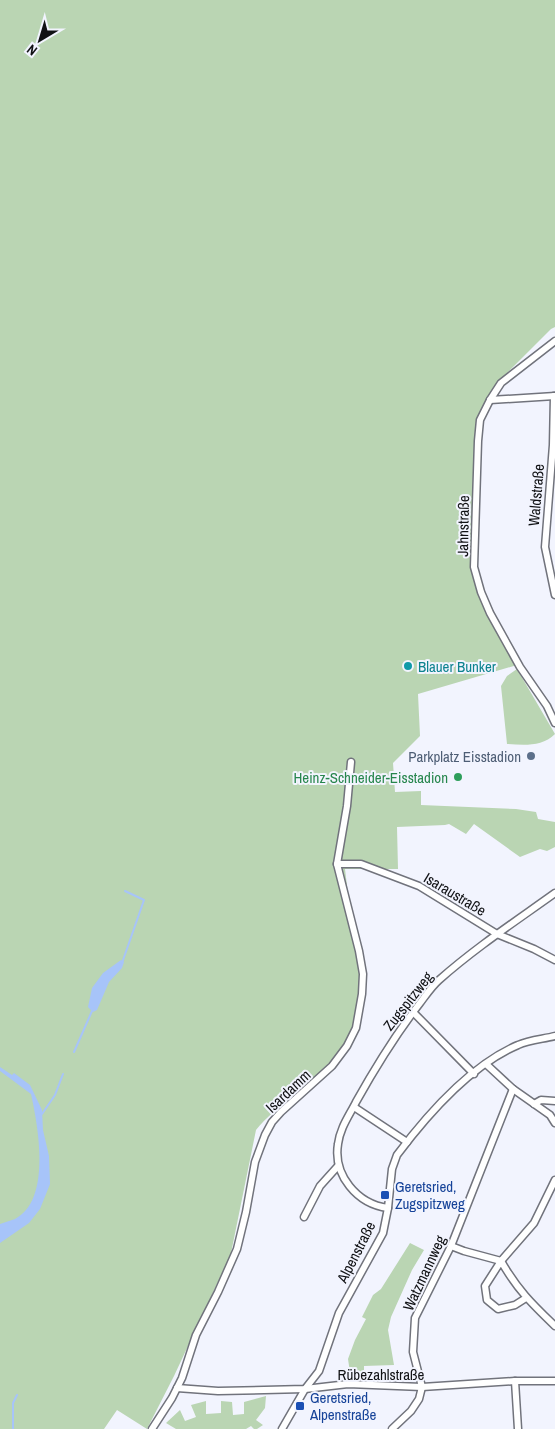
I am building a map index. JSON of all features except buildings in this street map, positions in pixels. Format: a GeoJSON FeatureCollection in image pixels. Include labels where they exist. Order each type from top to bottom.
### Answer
{"type":"FeatureCollection","features":[{"type":"Feature","properties":{"kind":"street","name":"Jahnstraße"},"geometry":{"type":"LineString","coordinates":[[555,341],[501,384],[480,420],[474,567],[481,592],[490,612],[520,667],[547,706],[555,723]]}},
{"type":"Feature","properties":{"kind":"street"},"geometry":{"type":"LineString","coordinates":[[490,400],[554,396]]}},
{"type":"Feature","properties":{"kind":"street","name":"Waldstraße"},"geometry":{"type":"LineString","coordinates":[[554,396],[553,445],[544,547],[555,595]]}},
{"type":"Feature","properties":{"kind":"street"},"geometry":{"type":"LineString","coordinates":[[548,568],[555,564]]}},
{"type":"Feature","properties":{"kind":"street","name":"Isardamm"},"geometry":{"type":"LineString","coordinates":[[152,1429],[182,1378],[196,1335],[237,1250],[255,1162],[265,1135],[272,1122],[281,1112],[332,1066],[347,1046],[356,1028],[362,994],[363,974],[360,951],[337,864],[347,806],[351,762]]}},
{"type":"Feature","properties":{"kind":"street","name":"Isaraustraße"},"geometry":{"type":"LineString","coordinates":[[337,864],[361,864],[419,886],[497,934],[534,948],[555,960]]}},
{"type":"Feature","properties":{"kind":"street","name":"Zugspitzweg"},"geometry":{"type":"LineString","coordinates":[[338,1166],[337,1144],[341,1131],[378,1062],[413,1012],[438,981],[497,934],[555,893]]}},
{"type":"Feature","properties":{"kind":"street"},"geometry":{"type":"LineString","coordinates":[[413,1012],[474,1074]]}},
{"type":"Feature","properties":{"kind":"street","name":"Alpenstraße"},"geometry":{"type":"LineString","coordinates":[[282,1429],[305,1389],[319,1371],[339,1313],[383,1233],[392,1169],[397,1155],[456,1087],[486,1064],[518,1045],[555,1036]]}},
{"type":"Feature","properties":{"kind":"street"},"geometry":{"type":"LineString","coordinates":[[486,1064],[512,1089],[550,1115],[555,1123]]}},
{"type":"Feature","properties":{"kind":"street","name":"Watzmannweg"},"geometry":{"type":"LineString","coordinates":[[422,1387],[413,1352],[415,1318],[451,1246],[512,1089]]}},
{"type":"Feature","properties":{"kind":"street"},"geometry":{"type":"LineString","coordinates":[[534,1104],[541,1100],[555,1102]]}},
{"type":"Feature","properties":{"kind":"street"},"geometry":{"type":"LineString","coordinates":[[354,1107],[407,1142]]}},
{"type":"Feature","properties":{"kind":"street"},"geometry":{"type":"LineString","coordinates":[[304,1217],[320,1186],[338,1166],[355,1193],[370,1203],[388,1208]]}},
{"type":"Feature","properties":{"kind":"street"},"geometry":{"type":"LineString","coordinates":[[526,1298],[515,1305],[498,1309],[486,1300],[485,1286],[501,1261],[534,1223],[555,1180]]}},
{"type":"Feature","properties":{"kind":"street"},"geometry":{"type":"LineString","coordinates":[[451,1246],[501,1261],[512,1280],[526,1298],[555,1326]]}},
{"type":"Feature","properties":{"kind":"street","name":"Rübezahlstraße"},"geometry":{"type":"LineString","coordinates":[[177,1388],[218,1391],[305,1389],[348,1384],[422,1387],[555,1381]]}},
{"type":"Feature","properties":{"kind":"street"},"geometry":{"type":"LineString","coordinates":[[515,1382],[518,1429]]}},
{"type":"Feature","properties":{"kind":"street"},"geometry":{"type":"LineString","coordinates":[[392,1429],[412,1411],[419,1399],[422,1387]]}},
{"type":"Feature","properties":{"kind":"green space"},"geometry":{"type":"Polygon","coordinates":[[[0,0],[555,0],[555,327],[499,381],[478,419],[475,442],[472,567],[517,665],[418,694],[420,736],[393,763],[395,792],[421,791],[421,805],[516,809],[536,812],[538,819],[555,822],[555,847],[547,851],[540,849],[520,857],[474,824],[466,834],[449,824],[397,827],[398,869],[345,869],[353,941],[361,974],[361,998],[351,1035],[339,1056],[331,1065],[273,1112],[256,1130],[230,1258],[147,1429],[117,1410],[104,1429],[0,1429],[0,0]]]}},
{"type":"Feature","properties":{"kind":"green space"},"geometry":{"type":"Polygon","coordinates":[[[517,669],[555,734],[539,743],[526,745],[507,744],[501,686],[507,676],[517,669]]]}},
{"type":"Feature","properties":{"kind":"green space"},"geometry":{"type":"Polygon","coordinates":[[[410,1243],[424,1250],[412,1270],[391,1317],[388,1330],[394,1365],[364,1366],[364,1377],[351,1379],[348,1359],[366,1319],[362,1317],[373,1295],[381,1289],[410,1243]]]}},
{"type":"Feature","properties":{"kind":"green space"},"geometry":{"type":"Polygon","coordinates":[[[266,1396],[265,1408],[256,1420],[263,1425],[257,1429],[251,1426],[246,1429],[176,1429],[166,1423],[180,1410],[185,1421],[196,1417],[191,1405],[206,1401],[206,1414],[221,1413],[221,1401],[232,1402],[233,1415],[244,1414],[244,1402],[266,1396]]]}},
{"type":"Feature","properties":{"kind":"water"},"geometry":{"type":"Polygon","coordinates":[[[121,960],[124,962],[122,968],[109,982],[97,1010],[93,1012],[88,1007],[92,988],[103,973],[121,960]]]}},
{"type":"Feature","properties":{"kind":"water"},"geometry":{"type":"Polygon","coordinates":[[[0,1067],[12,1075],[14,1073],[30,1085],[42,1110],[43,1130],[49,1156],[50,1184],[40,1209],[29,1223],[0,1243],[0,1224],[15,1219],[27,1209],[34,1196],[40,1161],[37,1124],[31,1094],[0,1071],[0,1067]]]}},
{"type":"Feature","properties":{"kind":"waterway"},"geometry":{"type":"LineString","coordinates":[[122,963],[144,900],[125,891]]}},
{"type":"Feature","properties":{"kind":"waterway"},"geometry":{"type":"LineString","coordinates":[[74,1052],[92,1011]]}},
{"type":"Feature","properties":{"kind":"waterway"},"geometry":{"type":"LineString","coordinates":[[42,1114],[55,1095],[63,1074]]}},
{"type":"Feature","properties":{"kind":"waterway"},"geometry":{"type":"LineString","coordinates":[[13,1429],[13,1403],[17,1395]]}},
{"type":"Feature","properties":{"kind":"place","name":"Blauer Bunker"},"geometry":{"type":"Point","coordinates":[408,666]}},
{"type":"Feature","properties":{"kind":"place","name":"Parkplatz Eisstadion"},"geometry":{"type":"Point","coordinates":[531,756]}},
{"type":"Feature","properties":{"kind":"place","name":"Heinz-Schneider-Eisstadion"},"geometry":{"type":"Point","coordinates":[458,777]}},
{"type":"Feature","properties":{"kind":"place","name":"Geretsried, Zugspitzweg"},"geometry":{"type":"Point","coordinates":[385,1195]}},
{"type":"Feature","properties":{"kind":"place","name":"Geretsried, Alpenstraße"},"geometry":{"type":"Point","coordinates":[300,1406]}}]}
